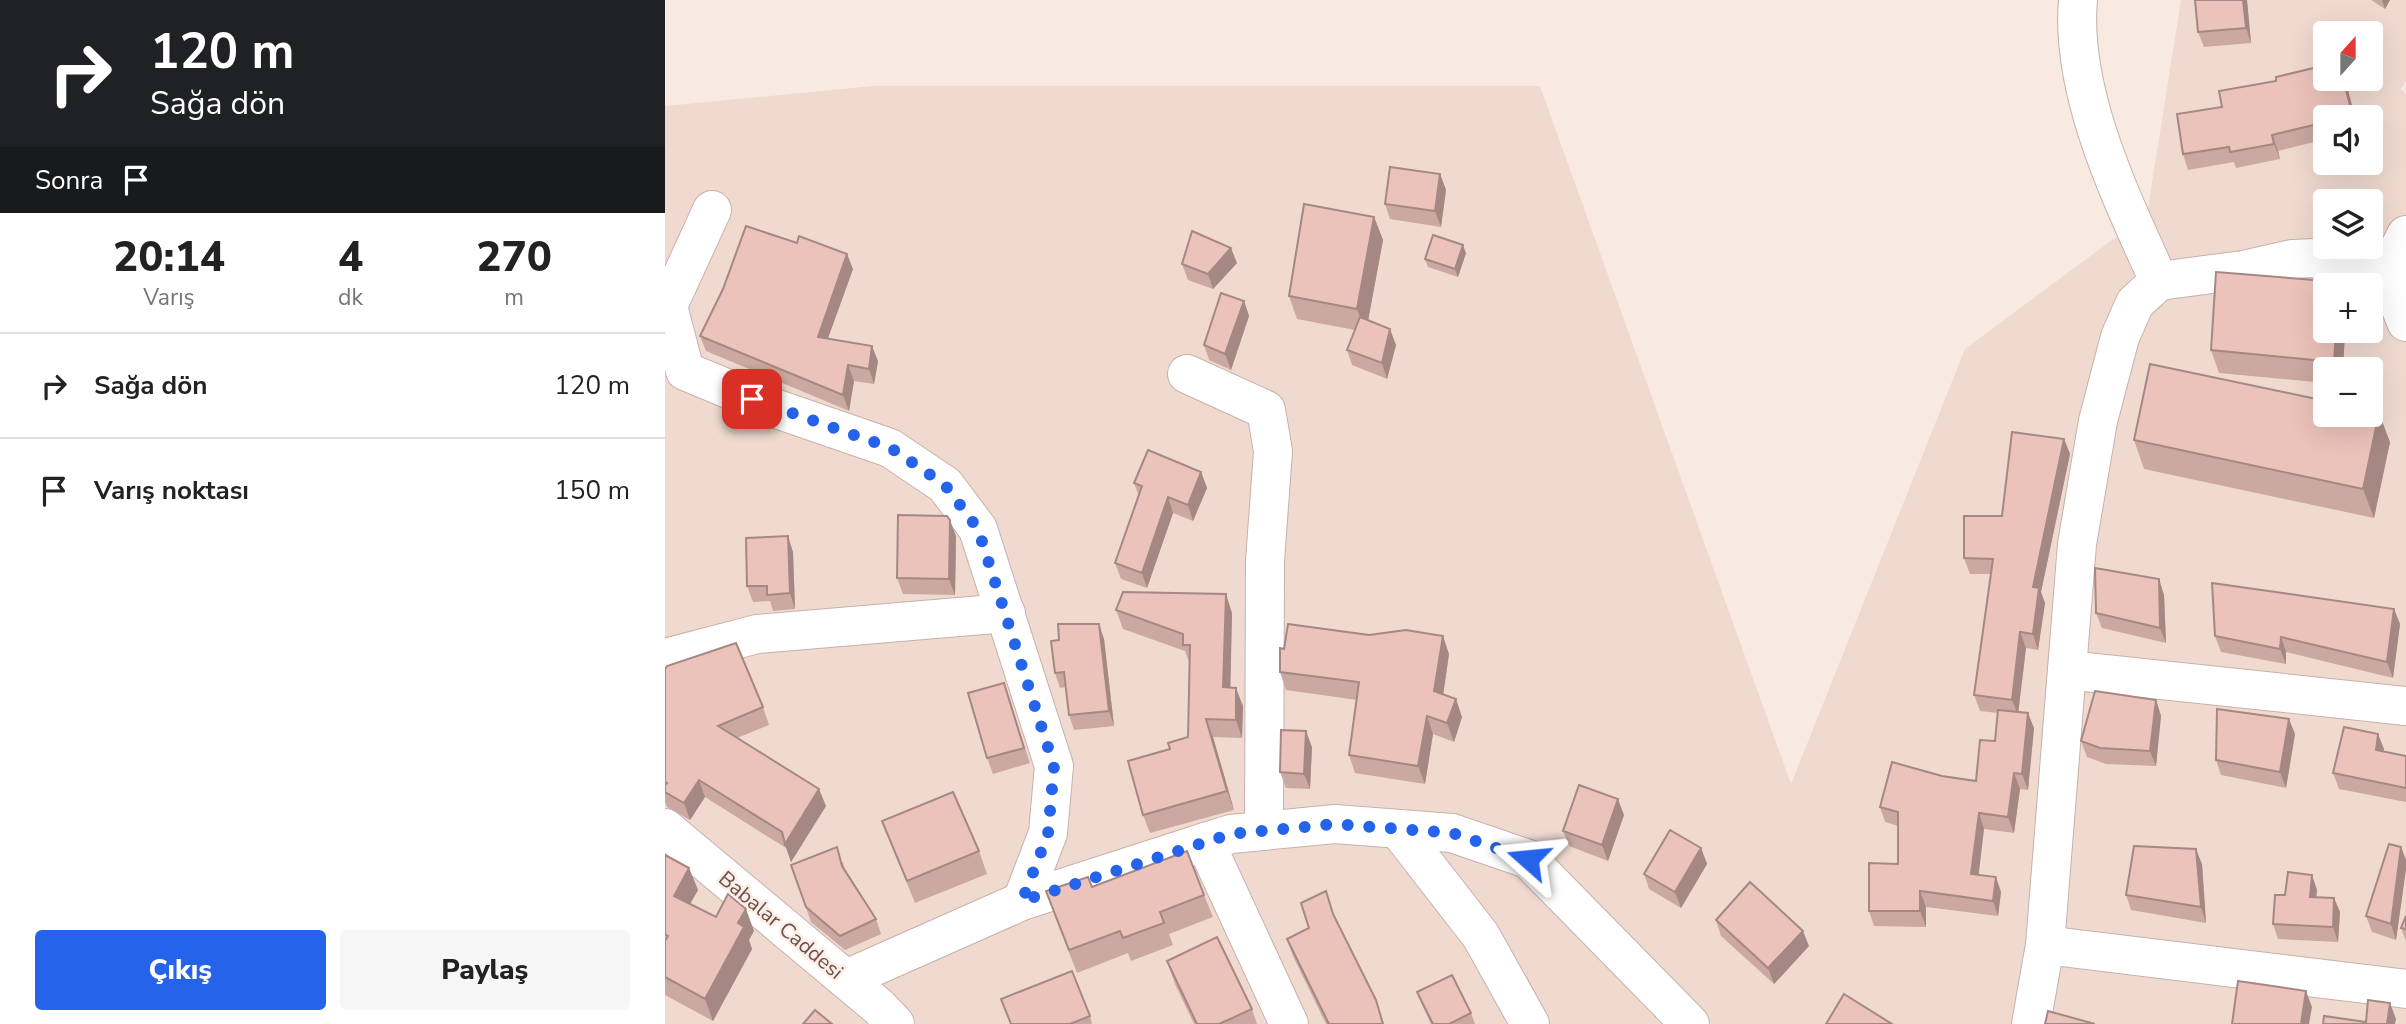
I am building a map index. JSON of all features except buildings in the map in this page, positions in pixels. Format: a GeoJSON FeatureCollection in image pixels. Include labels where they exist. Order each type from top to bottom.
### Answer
{"type":"FeatureCollection","features":[{"type":"Feature","properties":{"kind":"street"},"geometry":{"type":"LineString","coordinates":[[2078,0],[2076,41],[2083,79],[2130,217],[2159,281]]}},
{"type":"Feature","properties":{"kind":"street"},"geometry":{"type":"LineString","coordinates":[[712,210],[668,306],[685,370],[774,408],[891,448],[945,485],[978,529],[1054,766],[1048,834],[1022,901]]}},
{"type":"Feature","properties":{"kind":"street"},"geometry":{"type":"LineString","coordinates":[[2406,235],[2387,273],[2406,322]]}},
{"type":"Feature","properties":{"kind":"street"},"geometry":{"type":"LineString","coordinates":[[2031,1024],[2045,945],[2077,544],[2098,421],[2120,337],[2135,303],[2159,281],[2243,270],[2292,259],[2337,257],[2387,273]]}},
{"type":"Feature","properties":{"kind":"street"},"geometry":{"type":"LineString","coordinates":[[1187,374],[1266,410],[1273,451],[1265,561],[1264,831]]}},
{"type":"Feature","properties":{"kind":"street"},"geometry":{"type":"LineString","coordinates":[[665,662],[669,657],[757,634],[1006,613]]}},
{"type":"Feature","properties":{"kind":"street"},"geometry":{"type":"LineString","coordinates":[[2067,670],[2406,706]]}},
{"type":"Feature","properties":{"kind":"street"},"geometry":{"type":"LineString","coordinates":[[846,979],[1022,901],[1205,842],[1231,834],[1335,824],[1452,833],[1528,859],[1690,1024]]}},
{"type":"Feature","properties":{"kind":"street","name":"Babalar Caddesi"},"geometry":{"type":"LineString","coordinates":[[665,828],[846,979],[895,1024]]}},
{"type":"Feature","properties":{"kind":"street"},"geometry":{"type":"LineString","coordinates":[[1398,829],[1481,936],[1530,1024]]}},
{"type":"Feature","properties":{"kind":"street"},"geometry":{"type":"LineString","coordinates":[[1205,842],[1289,1024]]}},
{"type":"Feature","properties":{"kind":"street"},"geometry":{"type":"LineString","coordinates":[[2045,945],[2406,989]]}},
{"type":"Feature","properties":{"kind":"shaded area"},"geometry":{"type":"Polygon","coordinates":[[[2181,0],[2406,0],[2406,81],[2401,89],[2406,94],[2406,1024],[665,1024],[665,106],[873,86],[1540,86],[1791,784],[1965,349],[2147,214],[2181,0]]]}},
{"type":"Feature","properties":{"kind":"route"},"geometry":{"type":"LineString","coordinates":[[752,399],[891,448],[945,485],[978,529],[1027,674],[1054,766],[1048,834],[1022,901],[1231,834],[1335,824],[1452,833],[1528,859]]}}]}
